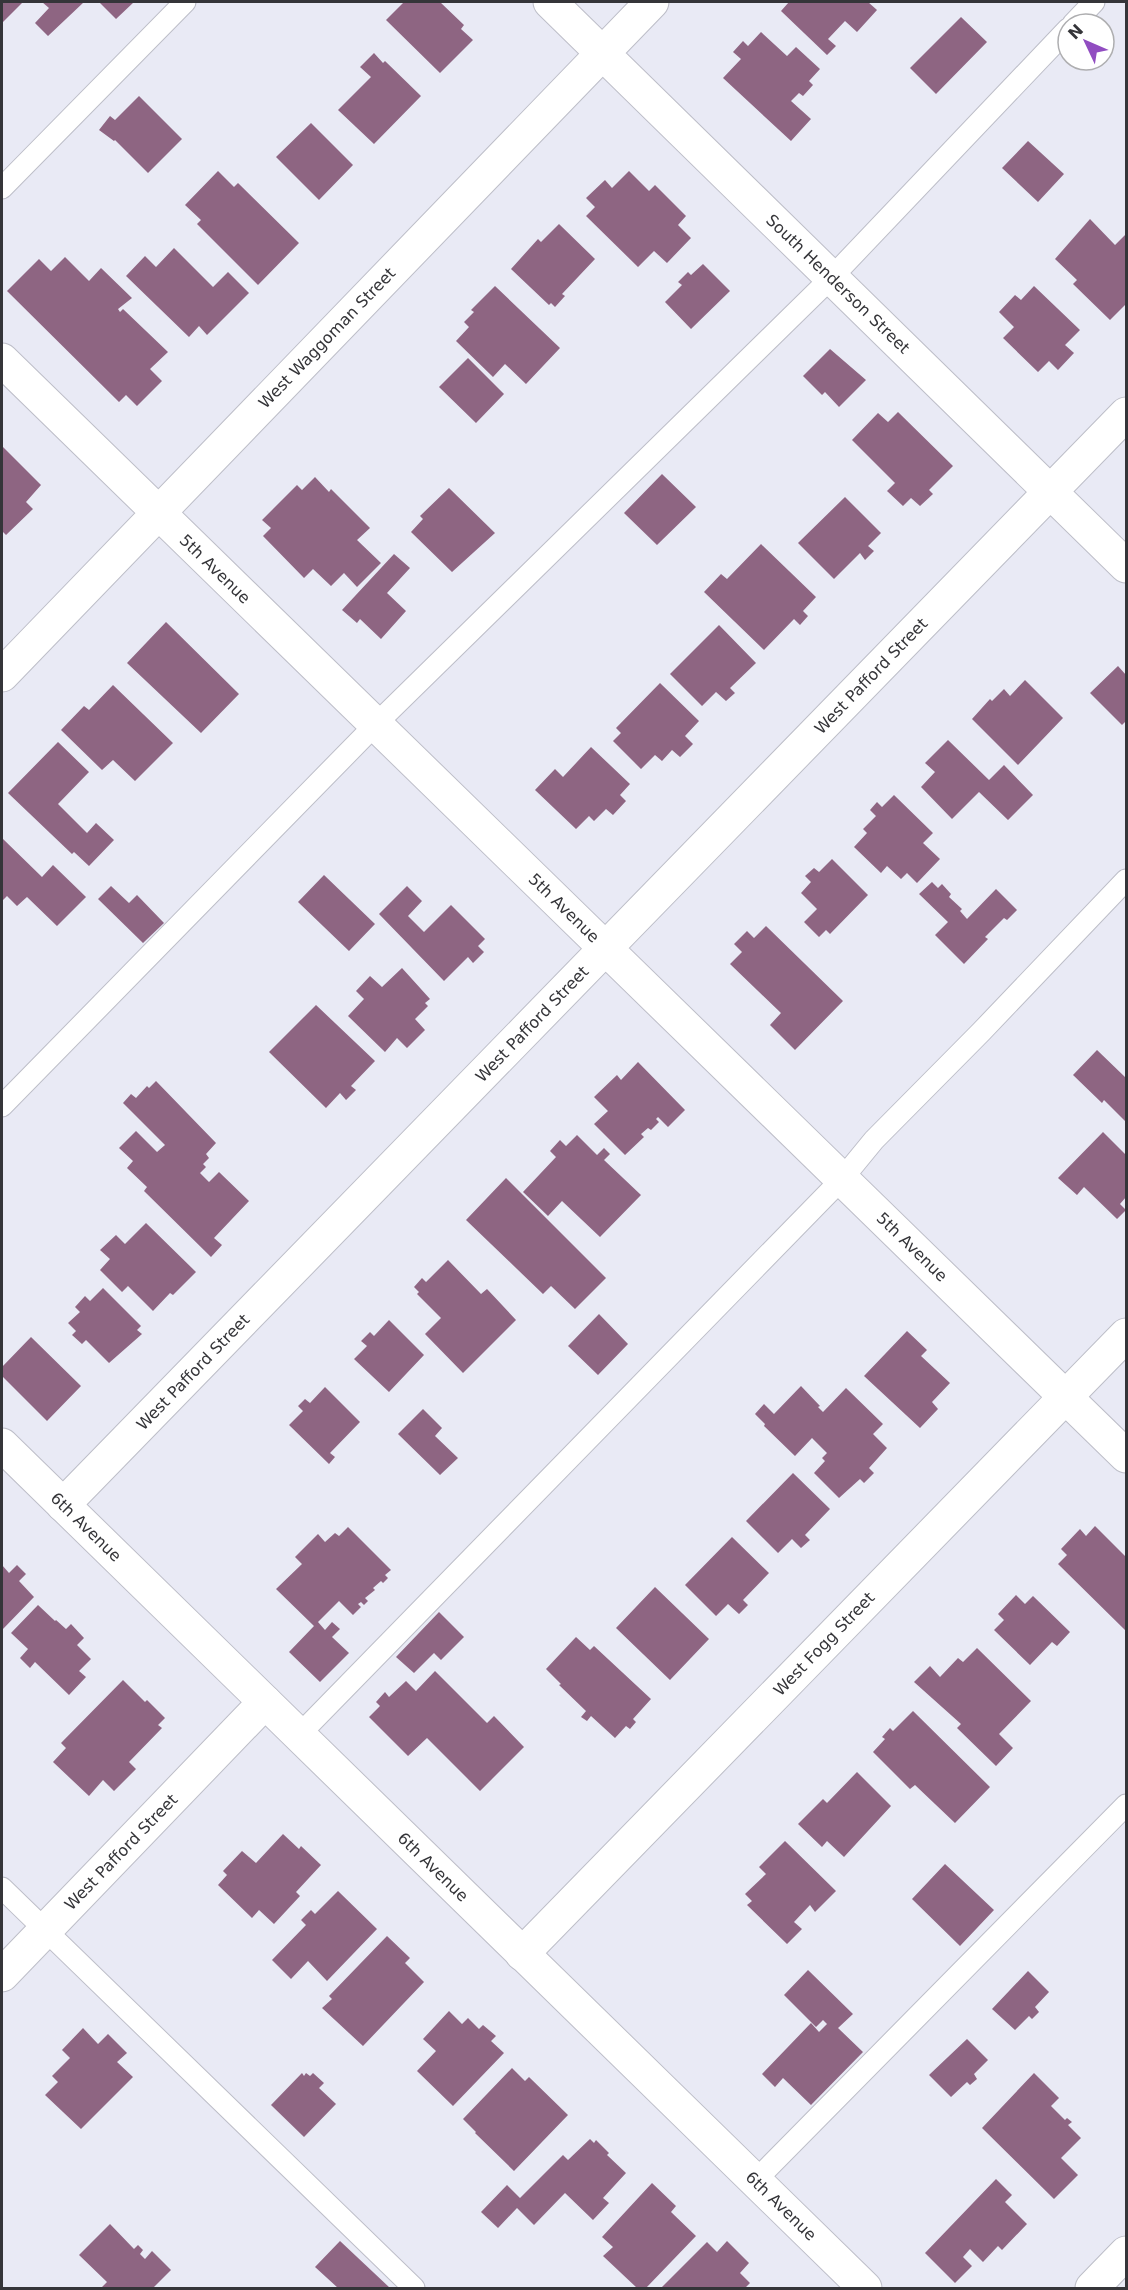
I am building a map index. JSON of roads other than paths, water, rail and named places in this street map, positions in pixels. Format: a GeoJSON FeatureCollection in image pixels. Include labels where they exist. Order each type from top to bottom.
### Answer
{"type":"FeatureCollection","features":[{"type":"Feature","properties":{"kind":"street","name":"South Henderson Street"},"geometry":{"type":"LineString","coordinates":[[550,2],[1126,566]]}},
{"type":"Feature","properties":{"kind":"street","name":"West Waggoman Street"},"geometry":{"type":"LineString","coordinates":[[2,675],[652,2]]}},
{"type":"Feature","properties":{"kind":"street","name":"5th Avenue"},"geometry":{"type":"LineString","coordinates":[[2,360],[1126,1456]]}},
{"type":"Feature","properties":{"kind":"street","name":"West Pafford Street"},"geometry":{"type":"LineString","coordinates":[[63,1505],[1126,414]]}},
{"type":"Feature","properties":{"kind":"street","name":"West Fogg Street"},"geometry":{"type":"LineString","coordinates":[[522,1954],[1126,1335]]}},
{"type":"Feature","properties":{"kind":"street","name":"6th Avenue"},"geometry":{"type":"LineString","coordinates":[[2,1445],[865,2289]]}},
{"type":"Feature","properties":{"kind":"street","name":"West Pafford Street"},"geometry":{"type":"LineString","coordinates":[[2,1975],[265,1702]]}},
{"type":"Feature","properties":{"kind":"street"},"geometry":{"type":"LineString","coordinates":[[1092,2289],[1126,2253]]}},
{"type":"Feature","properties":{"kind":"lane"},"geometry":{"type":"LineString","coordinates":[[2,188],[186,2]]}},
{"type":"Feature","properties":{"kind":"lane"},"geometry":{"type":"LineString","coordinates":[[2,1106],[376,724],[832,277],[1056,42]]}},
{"type":"Feature","properties":{"kind":"lane"},"geometry":{"type":"LineString","coordinates":[[298,1736],[842,1179],[874,1140],[1126,880]]}},
{"type":"Feature","properties":{"kind":"lane"},"geometry":{"type":"LineString","coordinates":[[755,2181],[1126,1805]]}},
{"type":"Feature","properties":{"kind":"lane"},"geometry":{"type":"LineString","coordinates":[[2,1887],[414,2289]]}}]}
